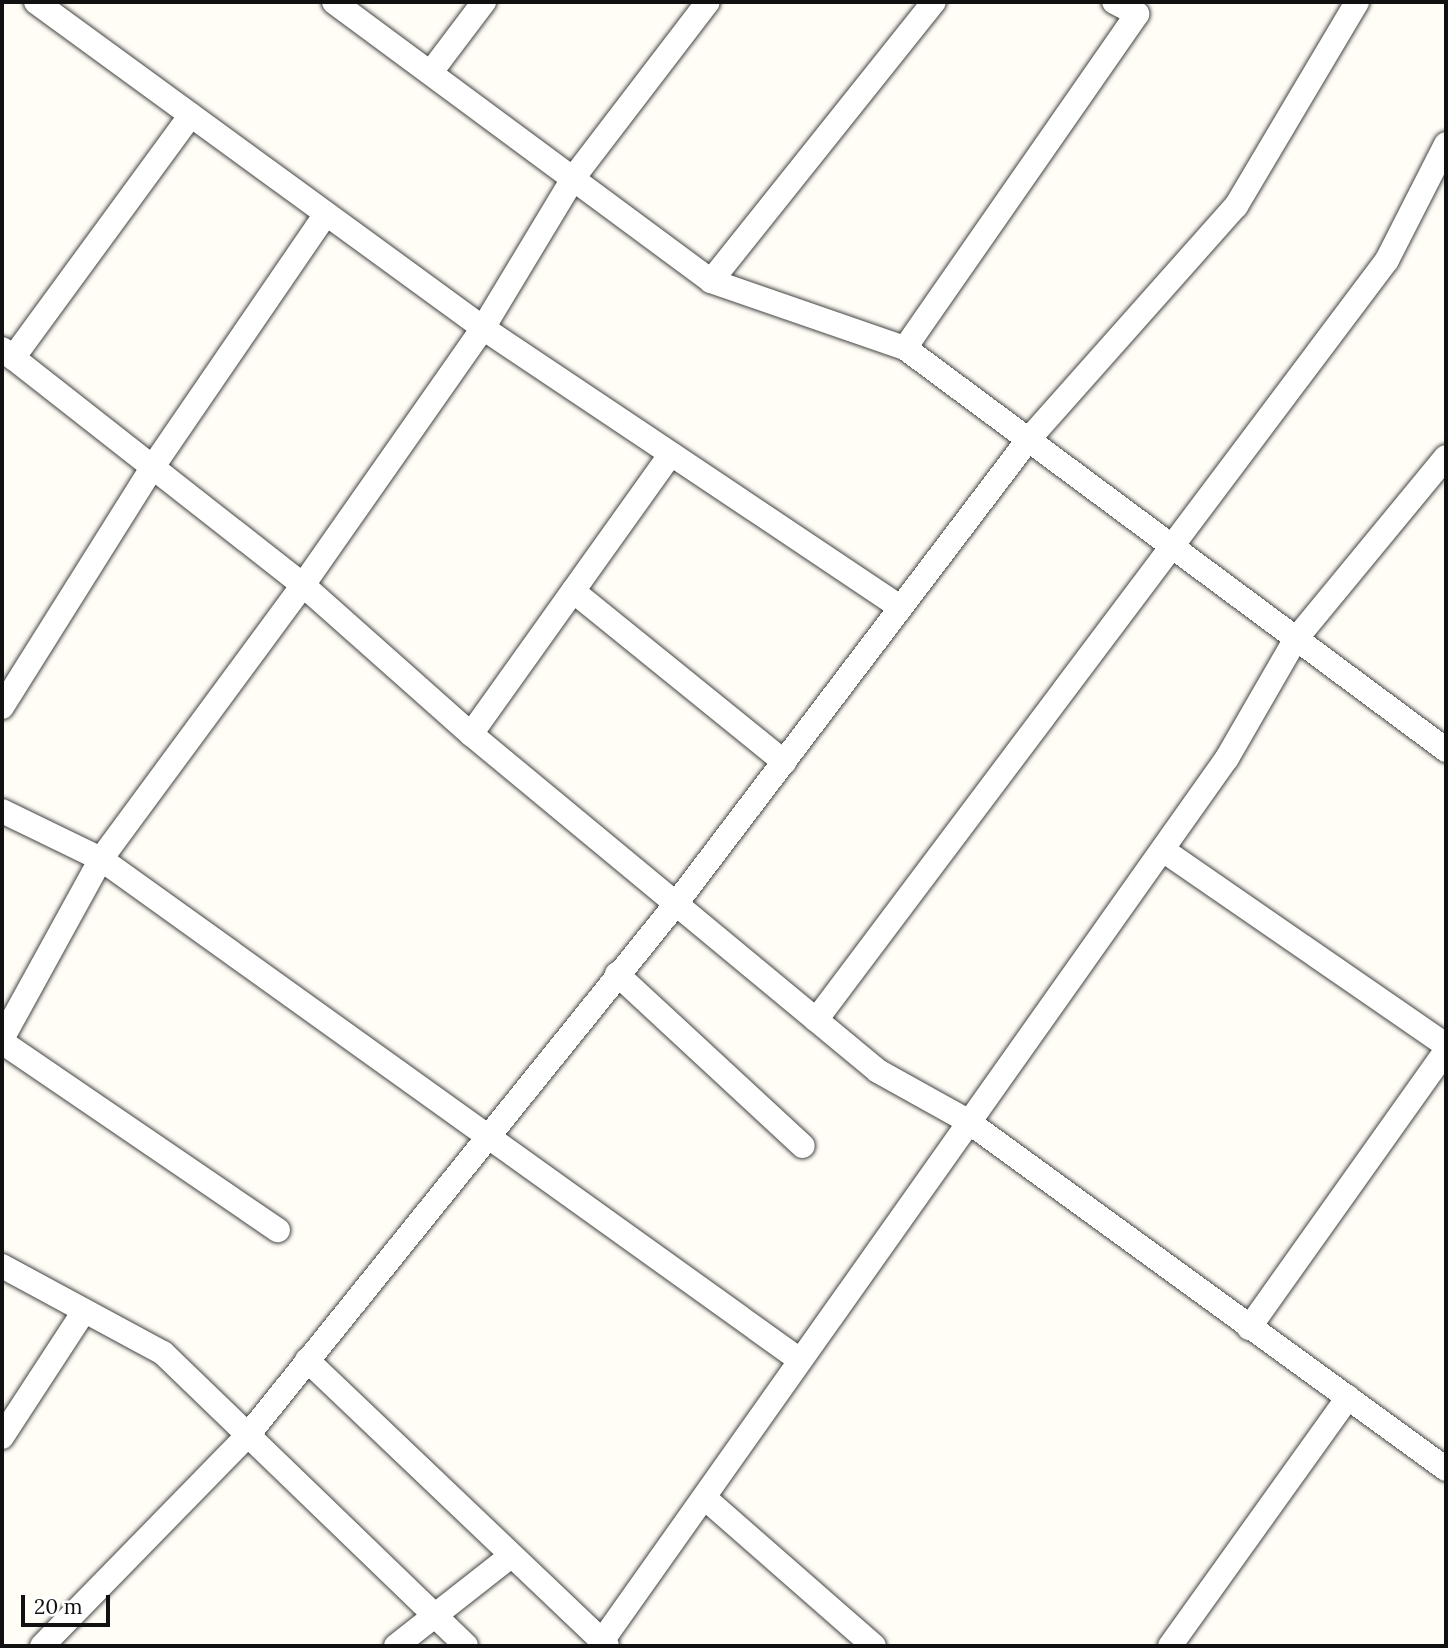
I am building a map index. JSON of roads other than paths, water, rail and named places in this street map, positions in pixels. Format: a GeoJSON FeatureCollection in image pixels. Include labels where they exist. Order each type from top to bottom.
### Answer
{"type":"FeatureCollection","features":[{"type":"Feature","properties":{"kind":"street"},"geometry":{"type":"LineString","coordinates":[[36,2],[483,328],[900,607]]}},
{"type":"Feature","properties":{"kind":"street"},"geometry":{"type":"LineString","coordinates":[[334,2],[574,177],[710,281],[905,348],[1446,750]]}},
{"type":"Feature","properties":{"kind":"street"},"geometry":{"type":"LineString","coordinates":[[431,72],[484,2]]}},
{"type":"Feature","properties":{"kind":"street"},"geometry":{"type":"LineString","coordinates":[[278,1230],[2,1040],[101,859],[303,585],[483,328],[574,177],[708,2]]}},
{"type":"Feature","properties":{"kind":"street"},"geometry":{"type":"LineString","coordinates":[[710,281],[934,2]]}},
{"type":"Feature","properties":{"kind":"street"},"geometry":{"type":"LineString","coordinates":[[905,348],[1142,8],[1114,2]]}},
{"type":"Feature","properties":{"kind":"street"},"geometry":{"type":"LineString","coordinates":[[42,1646],[248,1436],[484,1135],[675,905],[1028,440],[1236,206],[1357,2]]}},
{"type":"Feature","properties":{"kind":"street"},"geometry":{"type":"LineString","coordinates":[[191,115],[7,354],[154,466],[303,585],[471,734],[878,1071],[966,1120],[1446,1469]]}},
{"type":"Feature","properties":{"kind":"street"},"geometry":{"type":"LineString","coordinates":[[816,1020],[1387,260],[1446,144]]}},
{"type":"Feature","properties":{"kind":"street"},"geometry":{"type":"LineString","coordinates":[[2,707],[154,466],[326,214]]}},
{"type":"Feature","properties":{"kind":"street"},"geometry":{"type":"LineString","coordinates":[[471,734],[671,454]]}},
{"type":"Feature","properties":{"kind":"street"},"geometry":{"type":"LineString","coordinates":[[307,1360],[604,1644],[706,1499],[797,1358],[1227,758],[1295,640],[1446,457]]}},
{"type":"Feature","properties":{"kind":"street"},"geometry":{"type":"LineString","coordinates":[[573,591],[784,762]]}},
{"type":"Feature","properties":{"kind":"street"},"geometry":{"type":"LineString","coordinates":[[2,811],[101,859],[797,1358]]}},
{"type":"Feature","properties":{"kind":"street"},"geometry":{"type":"LineString","coordinates":[[1163,850],[1446,1045]]}},
{"type":"Feature","properties":{"kind":"street"},"geometry":{"type":"LineString","coordinates":[[617,974],[803,1146]]}},
{"type":"Feature","properties":{"kind":"street"},"geometry":{"type":"LineString","coordinates":[[1249,1328],[1446,1051]]}},
{"type":"Feature","properties":{"kind":"street"},"geometry":{"type":"LineString","coordinates":[[2,1266],[163,1353],[466,1646]]}},
{"type":"Feature","properties":{"kind":"street"},"geometry":{"type":"LineString","coordinates":[[2,1437],[84,1311]]}},
{"type":"Feature","properties":{"kind":"street"},"geometry":{"type":"LineString","coordinates":[[1170,1646],[1348,1397]]}},
{"type":"Feature","properties":{"kind":"street"},"geometry":{"type":"LineString","coordinates":[[706,1499],[874,1646]]}},
{"type":"Feature","properties":{"kind":"street"},"geometry":{"type":"LineString","coordinates":[[396,1646],[432,1613],[512,1555]]}}]}
